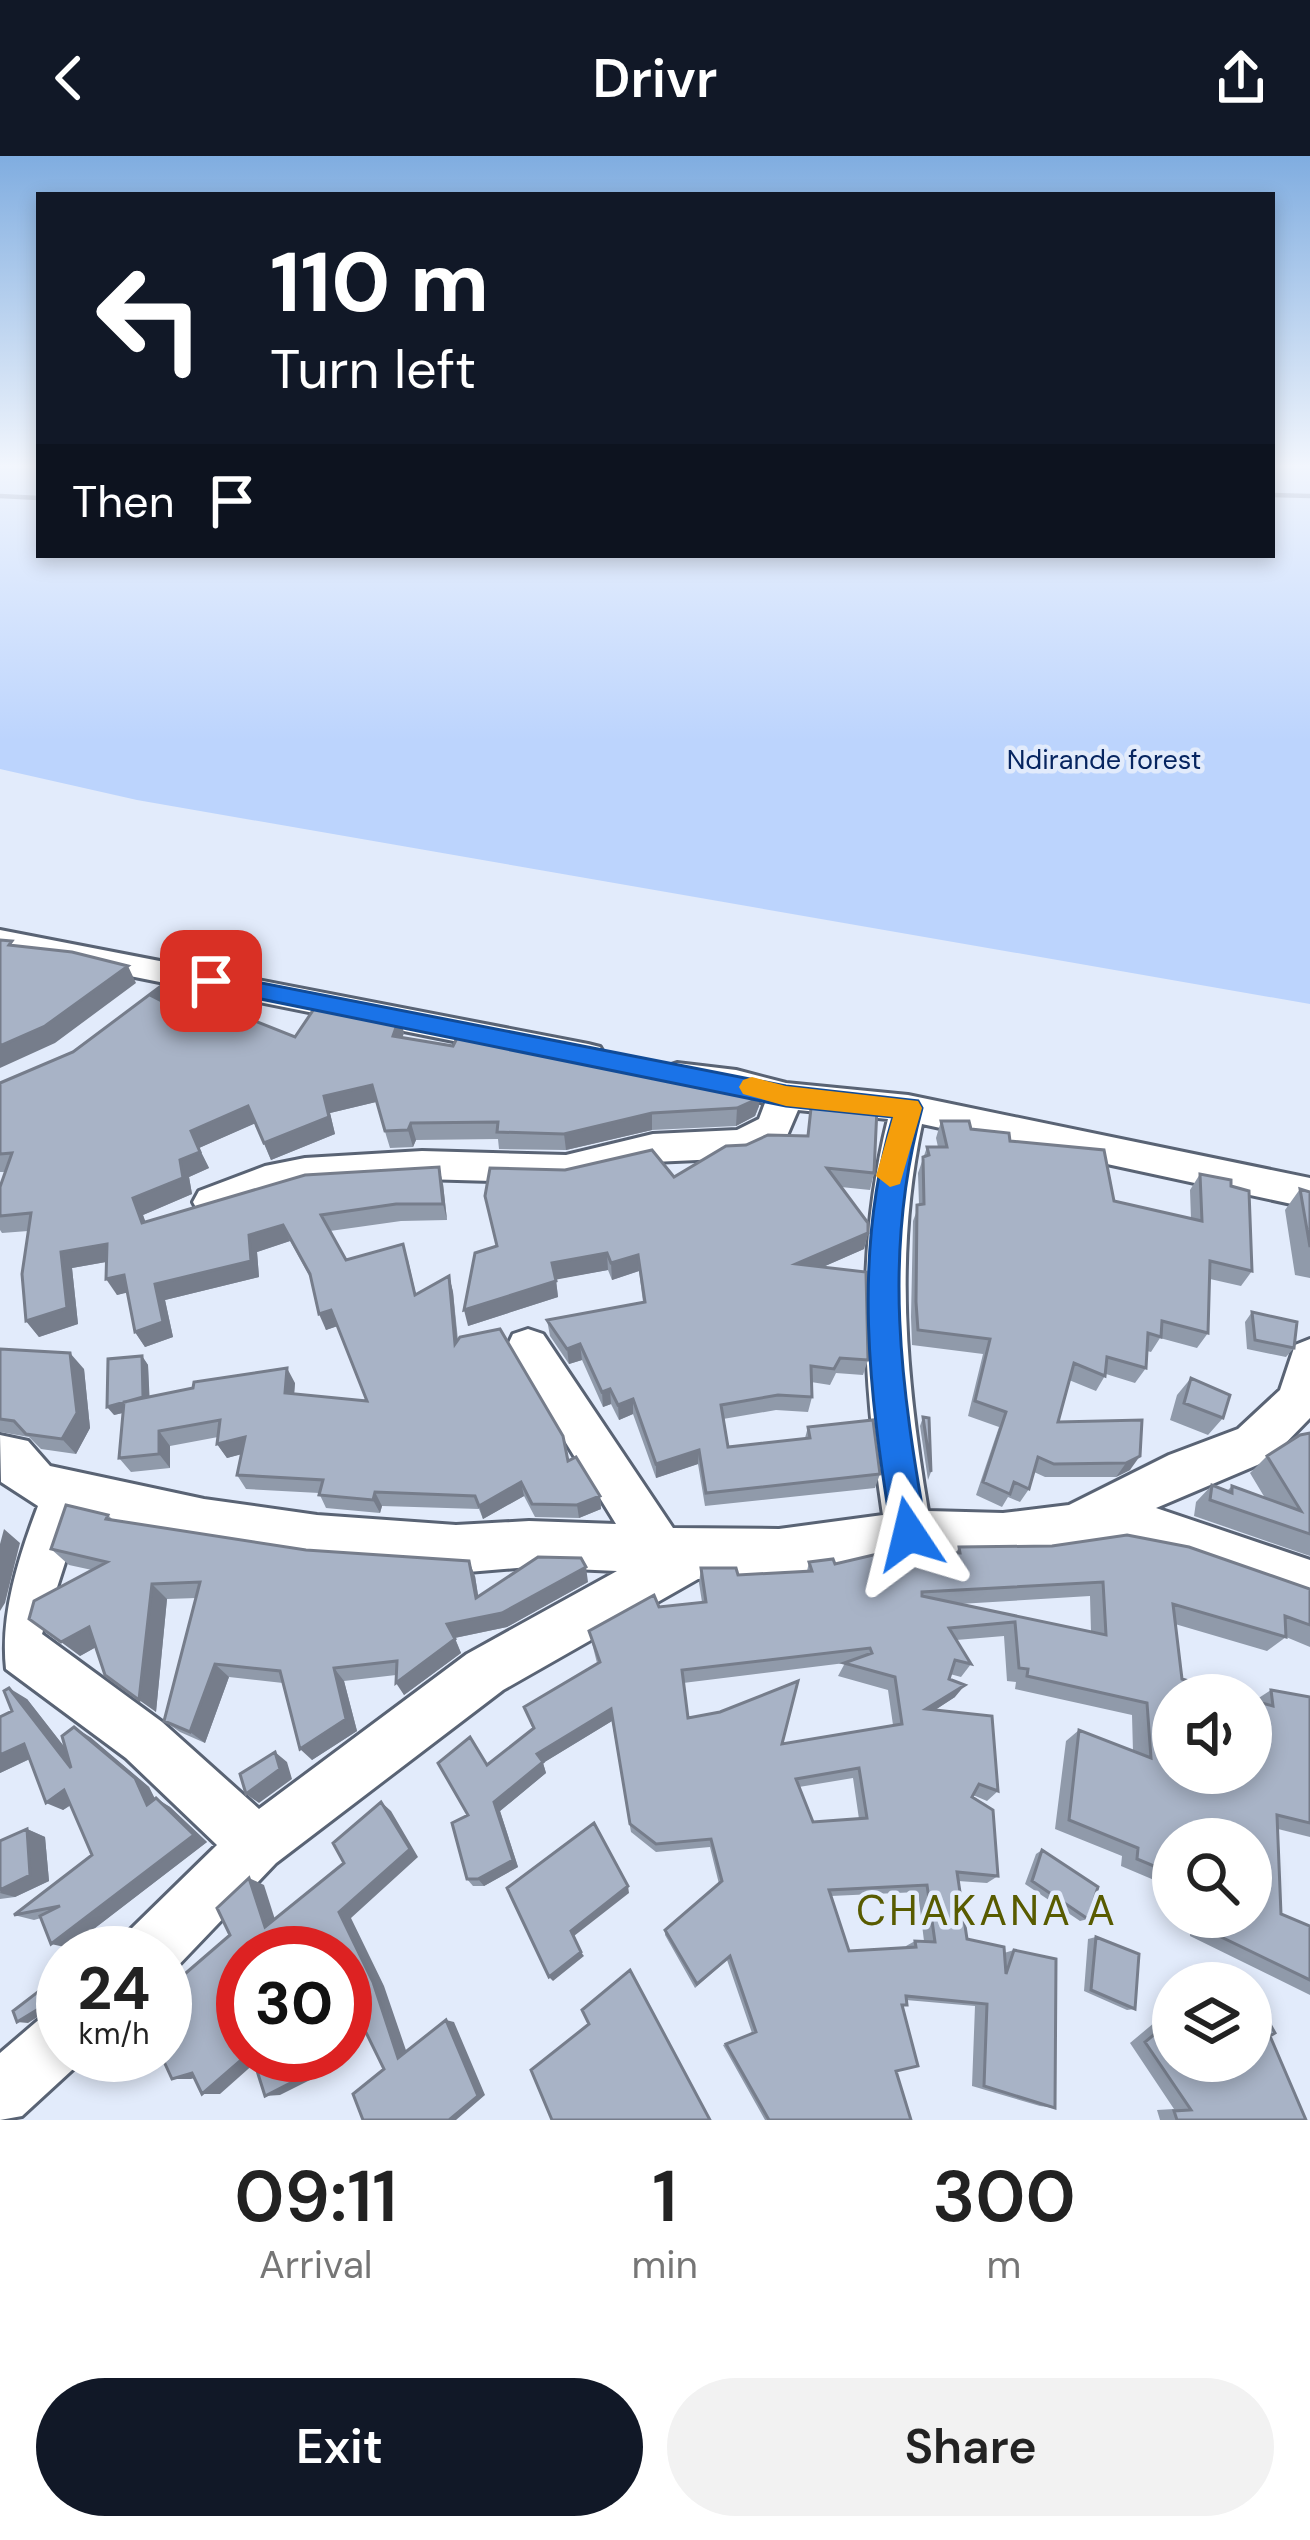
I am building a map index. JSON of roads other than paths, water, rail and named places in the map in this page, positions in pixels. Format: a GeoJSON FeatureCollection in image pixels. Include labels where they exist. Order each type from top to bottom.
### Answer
{"type":"FeatureCollection","features":[{"type":"Feature","properties":{"kind":"street"},"geometry":{"type":"LineString","coordinates":[[0,940],[182,972],[786,1096],[908,1108],[1310,1193]]}},
{"type":"Feature","properties":{"kind":"street"},"geometry":{"type":"LineString","coordinates":[[148,998],[182,972]]}},
{"type":"Feature","properties":{"kind":"street"},"geometry":{"type":"LineString","coordinates":[[212,1202],[265,1181],[304,1173],[422,1165],[566,1169],[653,1148],[742,1144],[773,1128],[786,1096]]}},
{"type":"Feature","properties":{"kind":"street"},"geometry":{"type":"LineString","coordinates":[[908,1108],[890,1173],[881,1318],[887,1402],[909,1534]]}},
{"type":"Feature","properties":{"kind":"street"},"geometry":{"type":"LineString","coordinates":[[528,1347],[676,1552]]}},
{"type":"Feature","properties":{"kind":"street"},"geometry":{"type":"LineString","coordinates":[[1073,1526],[1185,1471],[1253,1445],[1298,1401],[1310,1358]]}},
{"type":"Feature","properties":{"kind":"street"},"geometry":{"type":"LineString","coordinates":[[0,1456],[12,1456],[17,1467],[39,1485],[66,1492],[204,1522],[317,1538],[456,1550],[530,1544],[779,1553],[909,1534],[1003,1536],[1113,1523],[1175,1535],[1310,1584]]}},
{"type":"Feature","properties":{"kind":"street"},"geometry":{"type":"LineString","coordinates":[[66,1492],[20,1619],[17,1634],[24,1651],[77,1696],[144,1740],[257,1844]]}},
{"type":"Feature","properties":{"kind":"street"},"geometry":{"type":"LineString","coordinates":[[176,1926],[257,1844],[485,1672],[676,1552]]}},
{"type":"Feature","properties":{"kind":"street"},"geometry":{"type":"LineString","coordinates":[[0,2094],[36,2062]]}},
{"type":"Feature","properties":{"kind":"district","name":"CHAKANA A"},"geometry":{"type":"Point","coordinates":[987,1910]}},
{"type":"Feature","properties":{"kind":"park label","name":"Ndirande forest"},"geometry":{"type":"Point","coordinates":[1104,759]}}]}
